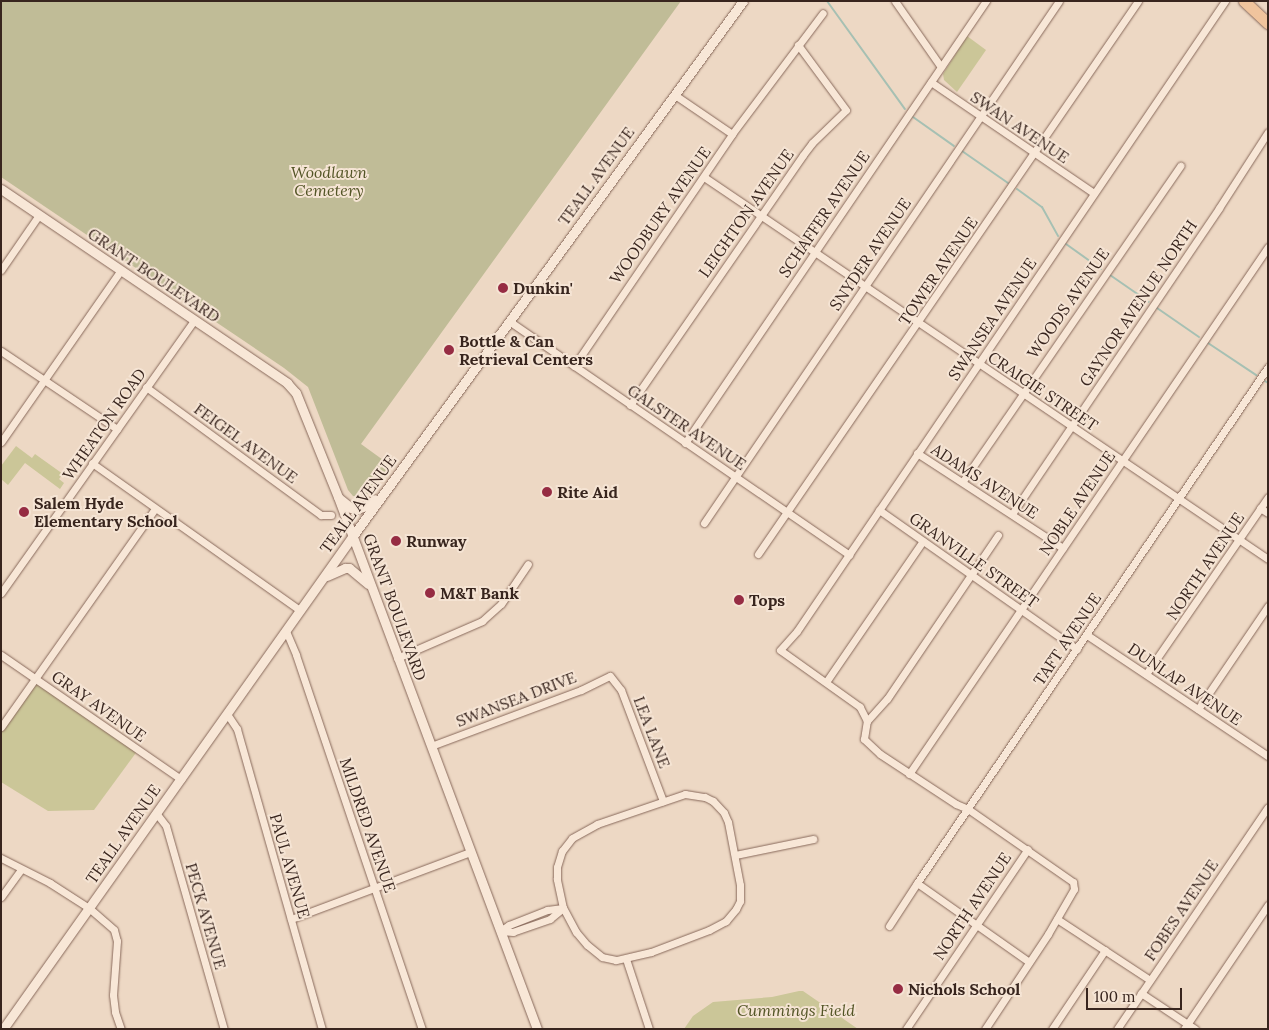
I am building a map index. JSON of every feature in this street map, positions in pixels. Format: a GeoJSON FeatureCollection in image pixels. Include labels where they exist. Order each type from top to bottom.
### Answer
{"type":"FeatureCollection","features":[{"type":"Feature","properties":{"kind":"main road"},"geometry":{"type":"LineString","coordinates":[[1244,1],[1268,23]]}},
{"type":"Feature","properties":{"kind":"street","name":"TEALL AVENUE"},"geometry":{"type":"LineString","coordinates":[[3,1029],[385,491],[744,1]]}},
{"type":"Feature","properties":{"kind":"street"},"geometry":{"type":"LineString","coordinates":[[895,1],[941,67]]}},
{"type":"Feature","properties":{"kind":"street","name":"SCHAFFER AVENUE"},"geometry":{"type":"LineString","coordinates":[[685,443],[986,1]]}},
{"type":"Feature","properties":{"kind":"street","name":"SNYDER AVENUE"},"geometry":{"type":"LineString","coordinates":[[704,523],[1059,1]]}},
{"type":"Feature","properties":{"kind":"street","name":"TOWER AVENUE"},"geometry":{"type":"LineString","coordinates":[[758,554],[919,323],[1138,1]]}},
{"type":"Feature","properties":{"kind":"street","name":"SWANSEA AVENUE"},"geometry":{"type":"LineString","coordinates":[[826,682],[780,650],[797,631],[1225,1]]}},
{"type":"Feature","properties":{"kind":"street","name":"WOODBURY AVENUE"},"geometry":{"type":"LineString","coordinates":[[574,366],[732,134],[823,13]]}},
{"type":"Feature","properties":{"kind":"street","name":"LEIGHTON AVENUE"},"geometry":{"type":"LineString","coordinates":[[630,406],[812,143],[846,110],[798,46]]}},
{"type":"Feature","properties":{"kind":"street","name":"SWAN AVENUE"},"geometry":{"type":"LineString","coordinates":[[931,82],[1094,194]]}},
{"type":"Feature","properties":{"kind":"street"},"geometry":{"type":"LineString","coordinates":[[675,94],[732,134]]}},
{"type":"Feature","properties":{"kind":"street","name":"GAYNOR AVENUE NORTH"},"geometry":{"type":"LineString","coordinates":[[1012,514],[1219,208],[1268,132]]}},
{"type":"Feature","properties":{"kind":"street","name":"WOODS AVENUE"},"geometry":{"type":"LineString","coordinates":[[963,481],[1180,166]]}},
{"type":"Feature","properties":{"kind":"street","name":"CRAIGIE STREET"},"geometry":{"type":"LineString","coordinates":[[704,177],[1268,559]]}},
{"type":"Feature","properties":{"kind":"street","name":"GRANT BOULEVARD"},"geometry":{"type":"LineString","coordinates":[[1,189],[287,383],[296,393],[338,497],[537,1029]]}},
{"type":"Feature","properties":{"kind":"street"},"geometry":{"type":"LineString","coordinates":[[1,270],[39,215]]}},
{"type":"Feature","properties":{"kind":"street","name":"NOBLE AVENUE"},"geometry":{"type":"LineString","coordinates":[[909,774],[1268,247]]}},
{"type":"Feature","properties":{"kind":"street"},"geometry":{"type":"LineString","coordinates":[[1,442],[121,270]]}},
{"type":"Feature","properties":{"kind":"street","name":"WHEATON ROAD"},"geometry":{"type":"LineString","coordinates":[[1,592],[194,320]]}},
{"type":"Feature","properties":{"kind":"street","name":"GALSTER AVENUE"},"geometry":{"type":"LineString","coordinates":[[509,321],[849,555]]}},
{"type":"Feature","properties":{"kind":"street"},"geometry":{"type":"LineString","coordinates":[[1,351],[117,429]]}},
{"type":"Feature","properties":{"kind":"street","name":"TAFT AVENUE"},"geometry":{"type":"LineString","coordinates":[[890,926],[917,883],[1268,367]]}},
{"type":"Feature","properties":{"kind":"street","name":"FEIGEL AVENUE"},"geometry":{"type":"LineString","coordinates":[[146,387],[321,515],[331,516]]}},
{"type":"Feature","properties":{"kind":"street","name":"ADAMS AVENUE"},"geometry":{"type":"LineString","coordinates":[[917,453],[963,481],[1063,548]]}},
{"type":"Feature","properties":{"kind":"street"},"geometry":{"type":"LineString","coordinates":[[92,463],[300,610]]}},
{"type":"Feature","properties":{"kind":"street"},"geometry":{"type":"LineString","coordinates":[[338,497],[351,508],[357,509],[366,506],[385,491]]}},
{"type":"Feature","properties":{"kind":"street","name":"NORTH AVENUE"},"geometry":{"type":"LineString","coordinates":[[1146,674],[1268,497]]}},
{"type":"Feature","properties":{"kind":"street"},"geometry":{"type":"LineString","coordinates":[[1260,508],[1268,513]]}},
{"type":"Feature","properties":{"kind":"street"},"geometry":{"type":"LineString","coordinates":[[1,727],[155,509]]}},
{"type":"Feature","properties":{"kind":"street","name":"GRANVILLE STREET"},"geometry":{"type":"LineString","coordinates":[[879,510],[1077,649]]}},
{"type":"Feature","properties":{"kind":"street"},"geometry":{"type":"LineString","coordinates":[[985,1029],[1057,919],[1074,889],[1072,881],[968,809],[956,804],[909,774],[869,746],[864,739],[867,721],[887,699],[998,535]]}},
{"type":"Feature","properties":{"kind":"street"},"geometry":{"type":"LineString","coordinates":[[867,721],[860,707],[826,682],[923,541]]}},
{"type":"Feature","properties":{"kind":"street"},"geometry":{"type":"LineString","coordinates":[[397,658],[482,622],[501,604],[528,564]]}},
{"type":"Feature","properties":{"kind":"street"},"geometry":{"type":"LineString","coordinates":[[324,577],[336,570],[349,568],[371,587]]}},
{"type":"Feature","properties":{"kind":"street"},"geometry":{"type":"LineString","coordinates":[[1198,709],[1268,606]]}},
{"type":"Feature","properties":{"kind":"street","name":"MILDRED AVENUE"},"geometry":{"type":"LineString","coordinates":[[286,631],[296,655],[422,1029]]}},
{"type":"Feature","properties":{"kind":"street","name":"DUNLAP AVENUE"},"geometry":{"type":"LineString","coordinates":[[1087,634],[1268,756]]}},
{"type":"Feature","properties":{"kind":"street","name":"GRAY AVENUE"},"geometry":{"type":"LineString","coordinates":[[1,655],[181,779]]}},
{"type":"Feature","properties":{"kind":"street","name":"SWANSEA DRIVE"},"geometry":{"type":"LineString","coordinates":[[431,746],[582,690],[610,676]]}},
{"type":"Feature","properties":{"kind":"street","name":"LEA LANE"},"geometry":{"type":"LineString","coordinates":[[610,676],[621,690],[663,801]]}},
{"type":"Feature","properties":{"kind":"street","name":"PAUL AVENUE"},"geometry":{"type":"LineString","coordinates":[[227,714],[237,729],[322,1029]]}},
{"type":"Feature","properties":{"kind":"street"},"geometry":{"type":"LineString","coordinates":[[692,794],[712,801],[724,814],[728,822],[735,855],[741,894],[736,909],[726,921],[651,952],[626,959],[609,959],[594,952],[576,932],[563,908],[558,892],[558,867],[562,851],[572,838],[597,824],[663,801],[692,794]]}},
{"type":"Feature","properties":{"kind":"street","name":"FOBES AVENUE"},"geometry":{"type":"LineString","coordinates":[[1117,1029],[1268,807]]}},
{"type":"Feature","properties":{"kind":"street","name":"PECK AVENUE"},"geometry":{"type":"LineString","coordinates":[[156,813],[166,826],[224,1029]]}},
{"type":"Feature","properties":{"kind":"street"},"geometry":{"type":"LineString","coordinates":[[735,855],[813,839]]}},
{"type":"Feature","properties":{"kind":"street","name":"NORTH AVENUE"},"geometry":{"type":"LineString","coordinates":[[906,1029],[1028,849]]}},
{"type":"Feature","properties":{"kind":"street"},"geometry":{"type":"LineString","coordinates":[[291,919],[470,852]]}},
{"type":"Feature","properties":{"kind":"street"},"geometry":{"type":"LineString","coordinates":[[1,858],[50,883],[89,908],[102,917],[116,934],[116,965],[113,995],[115,1012],[121,1029]]}},
{"type":"Feature","properties":{"kind":"street"},"geometry":{"type":"LineString","coordinates":[[1,897],[21,869]]}},
{"type":"Feature","properties":{"kind":"street"},"geometry":{"type":"LineString","coordinates":[[917,883],[1029,962]]}},
{"type":"Feature","properties":{"kind":"street"},"geometry":{"type":"LineString","coordinates":[[1186,1026],[1268,905]]}},
{"type":"Feature","properties":{"kind":"street"},"geometry":{"type":"LineString","coordinates":[[500,931],[513,932],[550,919],[563,908]]}},
{"type":"Feature","properties":{"kind":"street"},"geometry":{"type":"LineString","coordinates":[[1057,919],[1150,980]]}},
{"type":"Feature","properties":{"kind":"street"},"geometry":{"type":"LineString","coordinates":[[1052,1029],[1105,950]]}},
{"type":"Feature","properties":{"kind":"street"},"geometry":{"type":"LineString","coordinates":[[626,959],[649,1029]]}},
{"type":"Feature","properties":{"kind":"street"},"geometry":{"type":"LineString","coordinates":[[1141,993],[1186,1026],[1195,1029]]}},
{"type":"Feature","properties":{"kind":"green space","name":"Woodlawn Cemetery"},"geometry":{"type":"Polygon","coordinates":[[[1,1],[681,1],[361,444],[390,465],[364,498],[353,496],[348,490],[308,387],[284,368],[1,177],[1,1]]]}},
{"type":"Feature","properties":{"kind":"green space"},"geometry":{"type":"Polygon","coordinates":[[[967,36],[986,50],[957,92],[944,80],[943,74],[967,36]]]}},
{"type":"Feature","properties":{"kind":"green space"},"geometry":{"type":"Polygon","coordinates":[[[16,446],[32,458],[35,454],[63,474],[59,479],[64,483],[60,489],[25,463],[8,485],[1,479],[1,466],[16,446]]]}},
{"type":"Feature","properties":{"kind":"green space"},"geometry":{"type":"Polygon","coordinates":[[[35,679],[138,750],[94,810],[48,811],[1,782],[1,727],[35,679]]]}},
{"type":"Feature","properties":{"kind":"green space","name":"Cummings Field"},"geometry":{"type":"Polygon","coordinates":[[[803,991],[858,1029],[684,1029],[693,1016],[713,1002],[772,997],[803,991]]]}},
{"type":"Feature","properties":{"kind":"waterway"},"geometry":{"type":"LineString","coordinates":[[827,1],[905,109]]}},
{"type":"Feature","properties":{"kind":"waterway"},"geometry":{"type":"LineString","coordinates":[[913,117],[954,146]]}},
{"type":"Feature","properties":{"kind":"waterway"},"geometry":{"type":"LineString","coordinates":[[962,151],[1008,183]]}},
{"type":"Feature","properties":{"kind":"waterway"},"geometry":{"type":"LineString","coordinates":[[1017,189],[1042,207],[1058,236]]}},
{"type":"Feature","properties":{"kind":"waterway"},"geometry":{"type":"LineString","coordinates":[[1066,244],[1101,269]]}},
{"type":"Feature","properties":{"kind":"waterway"},"geometry":{"type":"LineString","coordinates":[[1110,275],[1149,302]]}},
{"type":"Feature","properties":{"kind":"waterway"},"geometry":{"type":"LineString","coordinates":[[1157,308],[1199,337]]}},
{"type":"Feature","properties":{"kind":"waterway"},"geometry":{"type":"LineString","coordinates":[[1208,343],[1256,375]]}},
{"type":"Feature","properties":{"kind":"place","name":"Dunkin'"},"geometry":{"type":"Point","coordinates":[503,288]}},
{"type":"Feature","properties":{"kind":"place","name":"Bottle & Can Retrieval Centers"},"geometry":{"type":"Point","coordinates":[449,350]}},
{"type":"Feature","properties":{"kind":"place","name":"Rite Aid"},"geometry":{"type":"Point","coordinates":[547,492]}},
{"type":"Feature","properties":{"kind":"place","name":"Salem Hyde Elementary School"},"geometry":{"type":"Point","coordinates":[24,512]}},
{"type":"Feature","properties":{"kind":"place","name":"Runway"},"geometry":{"type":"Point","coordinates":[396,541]}},
{"type":"Feature","properties":{"kind":"place","name":"M&T Bank"},"geometry":{"type":"Point","coordinates":[430,593]}},
{"type":"Feature","properties":{"kind":"place","name":"Tops"},"geometry":{"type":"Point","coordinates":[739,600]}},
{"type":"Feature","properties":{"kind":"place","name":"Nichols School"},"geometry":{"type":"Point","coordinates":[898,989]}}]}
